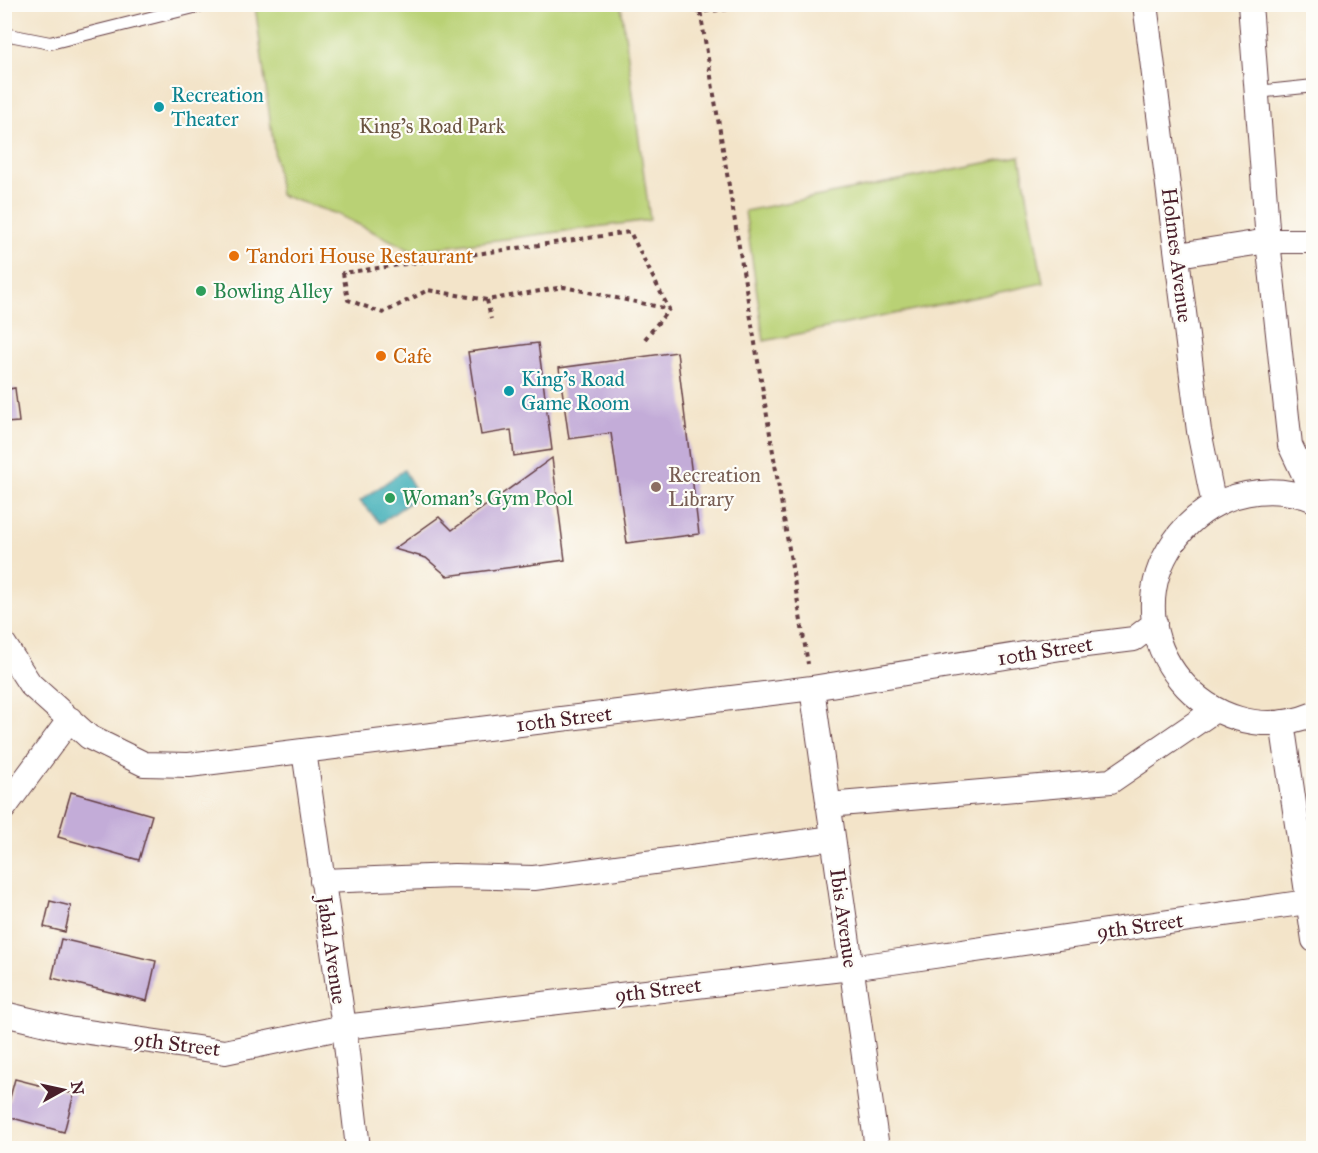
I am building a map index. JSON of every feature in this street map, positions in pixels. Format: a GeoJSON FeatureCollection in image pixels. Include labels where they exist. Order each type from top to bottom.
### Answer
{"type":"FeatureCollection","features":[{"type":"Feature","properties":{"kind":"street","name":"Holmes Avenue"},"geometry":{"type":"LineString","coordinates":[[1145,4],[1178,255],[1198,431],[1214,505]]}},
{"type":"Feature","properties":{"kind":"street"},"geometry":{"type":"LineString","coordinates":[[1250,4],[1268,241],[1290,445],[1314,498]]}},
{"type":"Feature","properties":{"kind":"street"},"geometry":{"type":"LineString","coordinates":[[1178,255],[1268,241],[1314,242]]}},
{"type":"Feature","properties":{"kind":"street"},"geometry":{"type":"LineString","coordinates":[[1314,498],[1271,491],[1253,492],[1235,496],[1214,505],[1189,523],[1167,552],[1155,587],[1155,623],[1165,658],[1174,674],[1186,688],[1215,710],[1249,721],[1282,722],[1314,714]]}},
{"type":"Feature","properties":{"kind":"street","name":"10th Street"},"geometry":{"type":"LineString","coordinates":[[7,647],[30,684],[89,736],[144,764],[189,765],[812,688],[1134,639],[1155,623]]}},
{"type":"Feature","properties":{"kind":"street","name":"Ibis Avenue"},"geometry":{"type":"LineString","coordinates":[[812,688],[877,1149]]}},
{"type":"Feature","properties":{"kind":"street"},"geometry":{"type":"LineString","coordinates":[[828,804],[1111,781],[1215,710]]}},
{"type":"Feature","properties":{"kind":"street"},"geometry":{"type":"LineString","coordinates":[[4,808],[70,719]]}},
{"type":"Feature","properties":{"kind":"street"},"geometry":{"type":"LineString","coordinates":[[1282,722],[1311,901],[1314,940]]}},
{"type":"Feature","properties":{"kind":"street","name":"Jabal Avenue"},"geometry":{"type":"LineString","coordinates":[[304,751],[344,1027],[358,1149]]}},
{"type":"Feature","properties":{"kind":"street"},"geometry":{"type":"LineString","coordinates":[[322,881],[454,876],[534,878],[833,838]]}},
{"type":"Feature","properties":{"kind":"street","name":"9th Street"},"geometry":{"type":"LineString","coordinates":[[4,1014],[68,1029],[225,1052],[344,1027],[851,968],[1311,901]]}},
{"type":"Feature","properties":{"kind":"lane"},"geometry":{"type":"LineString","coordinates":[[4,34],[50,43],[206,4]]}},
{"type":"Feature","properties":{"kind":"lane"},"geometry":{"type":"LineString","coordinates":[[1257,92],[1314,86]]}},
{"type":"Feature","properties":{"kind":"path"},"geometry":{"type":"LineString","coordinates":[[699,4],[812,688]]}},
{"type":"Feature","properties":{"kind":"path"},"geometry":{"type":"LineString","coordinates":[[696,12],[791,4]]}},
{"type":"Feature","properties":{"kind":"path"},"geometry":{"type":"LineString","coordinates":[[630,232],[669,309],[564,287],[487,300],[428,290],[383,313],[348,300],[344,273],[630,232]]}},
{"type":"Feature","properties":{"kind":"path"},"geometry":{"type":"LineString","coordinates":[[487,300],[491,319]]}},
{"type":"Feature","properties":{"kind":"path"},"geometry":{"type":"LineString","coordinates":[[645,339],[669,309]]}},
{"type":"Feature","properties":{"kind":"green space","name":"King's Road Park"},"geometry":{"type":"Polygon","coordinates":[[[255,5],[621,5],[650,220],[412,251],[337,214],[280,195],[255,5]]]}},
{"type":"Feature","properties":{"kind":"green space"},"geometry":{"type":"Polygon","coordinates":[[[1020,156],[1043,283],[764,341],[745,211],[1020,156]]]}},
{"type":"Feature","properties":{"kind":"water","name":"Woman's Gym Pool"},"geometry":{"type":"Polygon","coordinates":[[[404,470],[419,496],[380,523],[360,501],[404,470]]]}},
{"type":"Feature","properties":{"kind":"building","name":"King's Road Game Room"},"geometry":{"type":"Polygon","coordinates":[[[538,343],[552,450],[514,456],[511,430],[481,435],[468,352],[538,343]]]}},
{"type":"Feature","properties":{"kind":"building","name":"Recreation Library"},"geometry":{"type":"Polygon","coordinates":[[[677,352],[699,534],[627,543],[611,433],[569,439],[559,368],[677,352]]]}},
{"type":"Feature","properties":{"kind":"building"},"geometry":{"type":"Polygon","coordinates":[[[15,388],[19,422],[4,423],[4,390],[15,388]]]}},
{"type":"Feature","properties":{"kind":"building"},"geometry":{"type":"Polygon","coordinates":[[[552,458],[565,560],[447,576],[426,558],[394,549],[439,517],[452,530],[552,458]]]}},
{"type":"Feature","properties":{"kind":"building"},"geometry":{"type":"Polygon","coordinates":[[[71,792],[152,815],[139,860],[58,837],[71,792]]]}},
{"type":"Feature","properties":{"kind":"building"},"geometry":{"type":"Polygon","coordinates":[[[50,901],[71,906],[65,932],[44,927],[50,901]]]}},
{"type":"Feature","properties":{"kind":"building"},"geometry":{"type":"Polygon","coordinates":[[[61,939],[156,961],[147,1001],[52,978],[61,939]]]}},
{"type":"Feature","properties":{"kind":"building"},"geometry":{"type":"Polygon","coordinates":[[[15,1079],[74,1094],[64,1132],[5,1116],[15,1079]]]}},
{"type":"Feature","properties":{"kind":"place","name":"Recreation Theater"},"geometry":{"type":"Point","coordinates":[159,107]}},
{"type":"Feature","properties":{"kind":"place","name":"Tandori House Restaurant"},"geometry":{"type":"Point","coordinates":[234,256]}},
{"type":"Feature","properties":{"kind":"place","name":"Bowling Alley"},"geometry":{"type":"Point","coordinates":[201,291]}},
{"type":"Feature","properties":{"kind":"place","name":"Cafe"},"geometry":{"type":"Point","coordinates":[381,356]}},
{"type":"Feature","properties":{"kind":"place","name":"King's Road Game Room"},"geometry":{"type":"Point","coordinates":[509,391]}},
{"type":"Feature","properties":{"kind":"place","name":"Recreation Library"},"geometry":{"type":"Point","coordinates":[656,487]}},
{"type":"Feature","properties":{"kind":"place","name":"Woman's Gym Pool"},"geometry":{"type":"Point","coordinates":[390,498]}}]}
